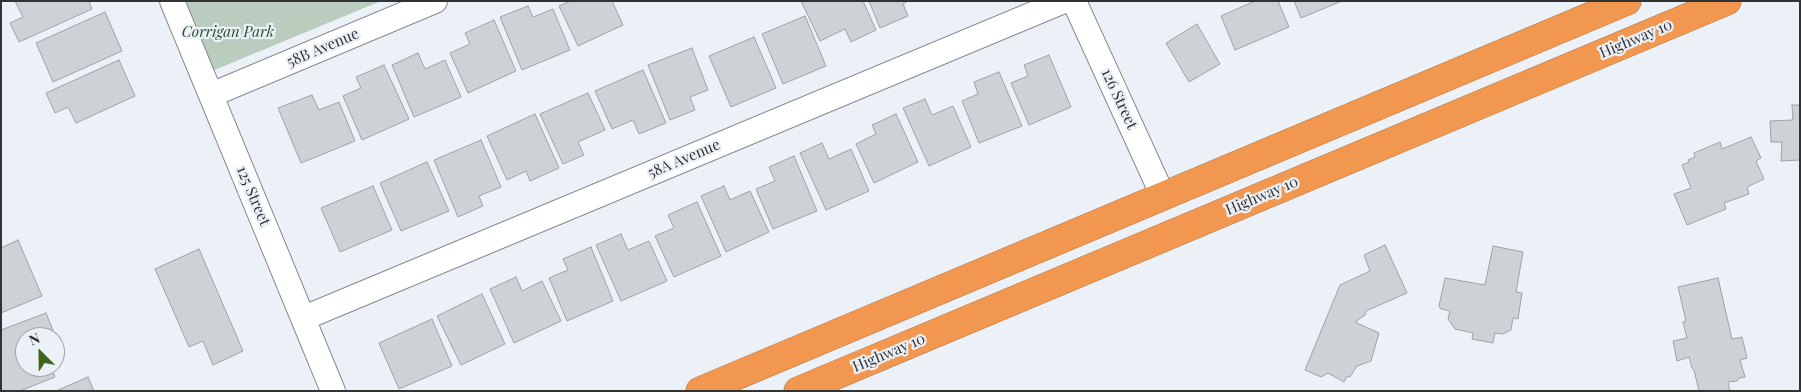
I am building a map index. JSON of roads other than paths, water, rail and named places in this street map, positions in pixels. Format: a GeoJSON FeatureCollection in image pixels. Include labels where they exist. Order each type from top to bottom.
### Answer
{"type":"FeatureCollection","features":[{"type":"Feature","properties":{"kind":"highway"},"geometry":{"type":"LineString","coordinates":[[700,391],[1626,1]]}},
{"type":"Feature","properties":{"kind":"highway","name":"Highway 10"},"geometry":{"type":"LineString","coordinates":[[798,391],[1727,1]]}},
{"type":"Feature","properties":{"kind":"street","name":"125 Street"},"geometry":{"type":"LineString","coordinates":[[172,1],[334,391]]}},
{"type":"Feature","properties":{"kind":"street","name":"58B Avenue"},"geometry":{"type":"LineString","coordinates":[[211,95],[435,1]]}},
{"type":"Feature","properties":{"kind":"street","name":"58A Avenue"},"geometry":{"type":"LineString","coordinates":[[304,318],[1064,1]]}},
{"type":"Feature","properties":{"kind":"street","name":"126 Street"},"geometry":{"type":"LineString","coordinates":[[1074,1],[1163,196]]}},
{"type":"Feature","properties":{"kind":"park label","name":"Corrigan Park"},"geometry":{"type":"Point","coordinates":[228,32]}}]}
